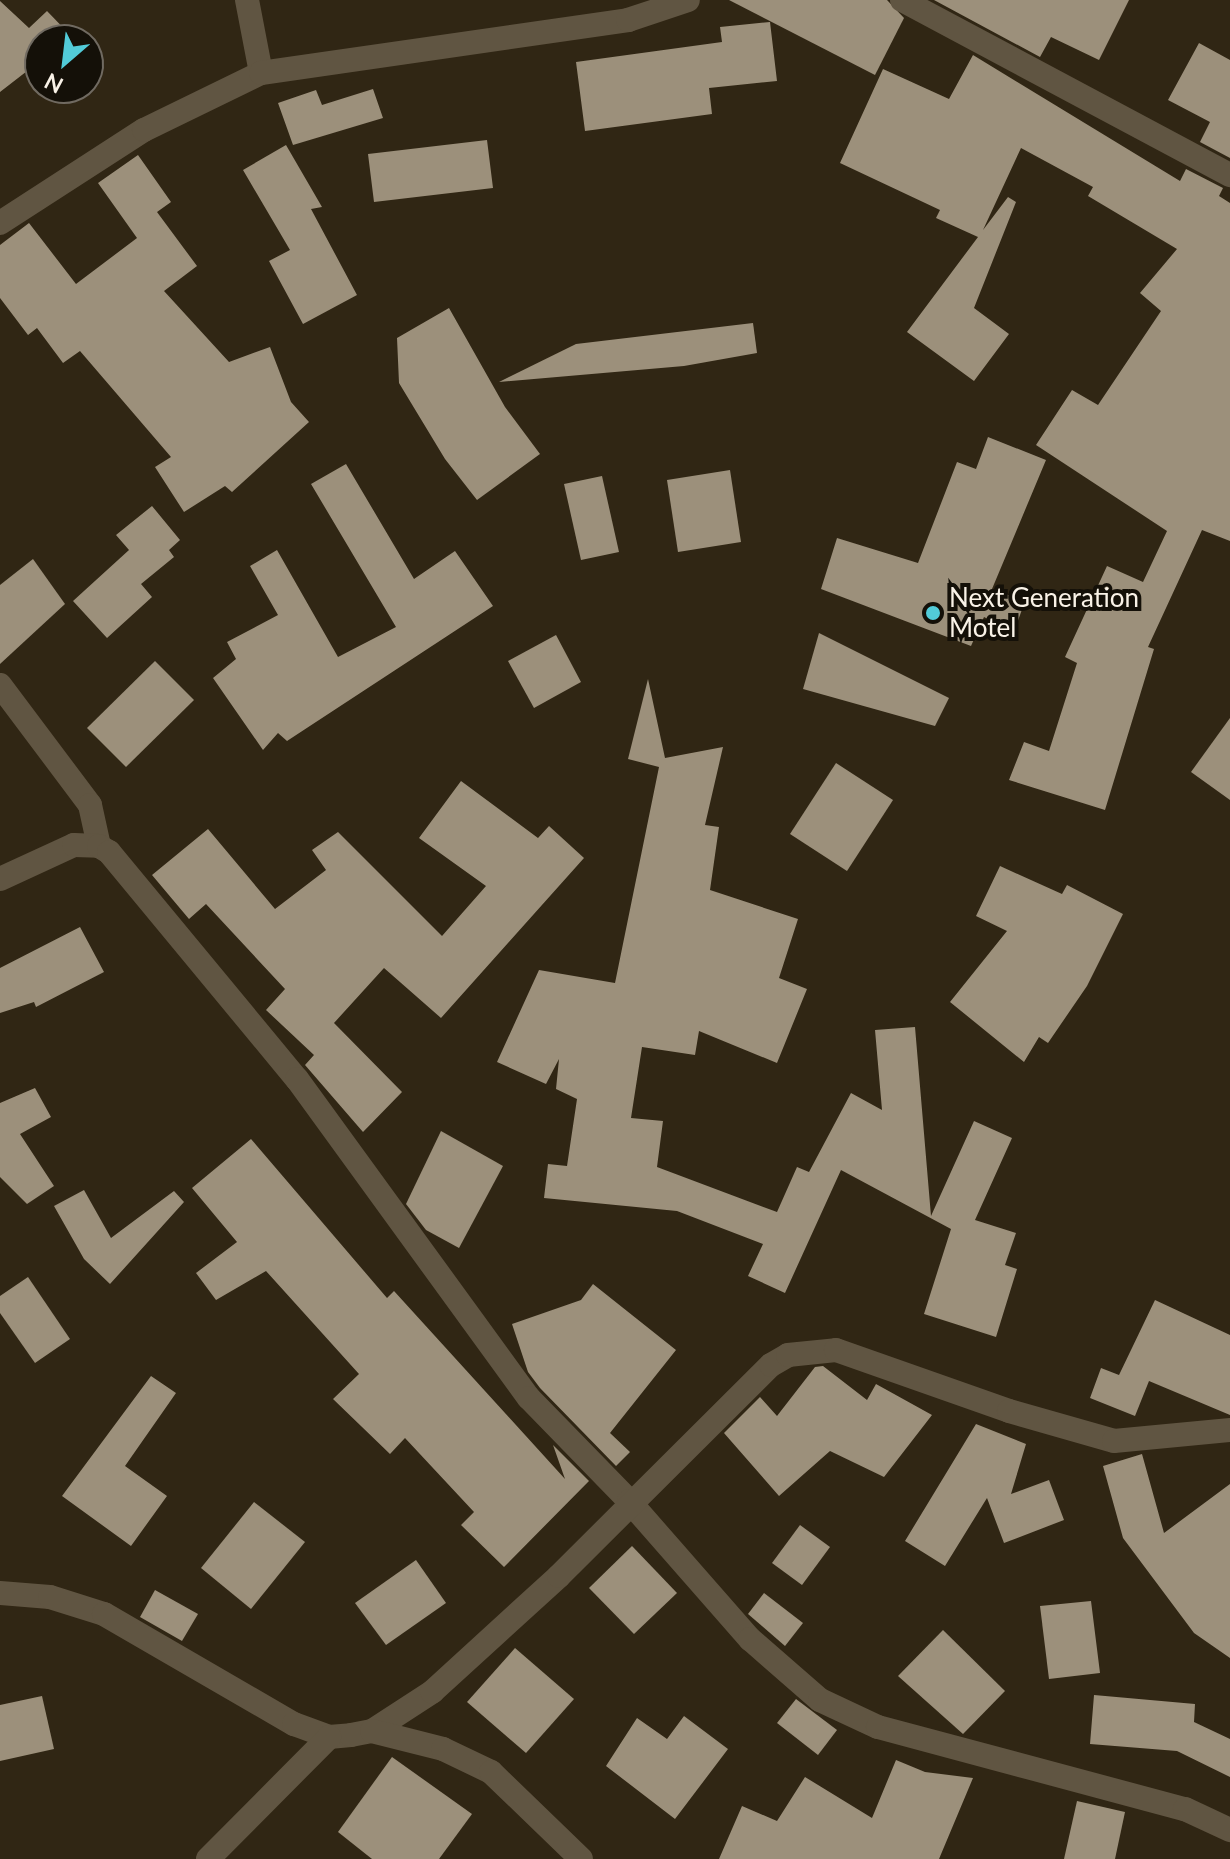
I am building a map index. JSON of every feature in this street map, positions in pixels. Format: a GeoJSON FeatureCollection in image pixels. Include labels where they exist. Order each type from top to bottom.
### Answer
{"type":"FeatureCollection","features":[{"type":"Feature","properties":{"kind":"street"},"geometry":{"type":"LineString","coordinates":[[247,0],[261,73]]}},
{"type":"Feature","properties":{"kind":"street"},"geometry":{"type":"LineString","coordinates":[[0,223],[144,130],[261,73],[614,23],[688,0]]}},
{"type":"Feature","properties":{"kind":"street"},"geometry":{"type":"LineString","coordinates":[[902,0],[1230,175]]}},
{"type":"Feature","properties":{"kind":"street"},"geometry":{"type":"LineString","coordinates":[[0,685],[90,805],[99,846],[297,1079],[529,1398],[629,1501],[750,1639],[820,1700],[878,1727],[1185,1809],[1230,1830]]}},
{"type":"Feature","properties":{"kind":"street"},"geometry":{"type":"LineString","coordinates":[[0,879],[74,845],[99,846]]}},
{"type":"Feature","properties":{"kind":"street"},"geometry":{"type":"LineString","coordinates":[[372,1731],[432,1692],[559,1576],[629,1501],[771,1365],[788,1355],[820,1349],[1103,1439],[1230,1430]]}},
{"type":"Feature","properties":{"kind":"street"},"geometry":{"type":"LineString","coordinates":[[0,1593],[50,1597],[104,1614],[241,1695],[329,1737],[372,1731],[443,1749],[491,1772],[581,1859]]}},
{"type":"Feature","properties":{"kind":"street"},"geometry":{"type":"LineString","coordinates":[[208,1859],[329,1737]]}},
{"type":"Feature","properties":{"kind":"building"},"geometry":{"type":"Polygon","coordinates":[[[729,0],[887,0],[904,18],[875,75],[729,0]]]}},
{"type":"Feature","properties":{"kind":"building"},"geometry":{"type":"Polygon","coordinates":[[[934,0],[1129,0],[1099,60],[1051,37],[1040,57],[934,0]]]}},
{"type":"Feature","properties":{"kind":"building"},"geometry":{"type":"Polygon","coordinates":[[[0,1],[25,24],[24,73],[0,92],[0,1]]]}},
{"type":"Feature","properties":{"kind":"building"},"geometry":{"type":"Polygon","coordinates":[[[47,11],[60,24],[33,24],[47,11]]]}},
{"type":"Feature","properties":{"kind":"building"},"geometry":{"type":"Polygon","coordinates":[[[770,22],[777,81],[709,88],[712,114],[585,131],[576,62],[722,42],[720,27],[770,22]]]}},
{"type":"Feature","properties":{"kind":"building"},"geometry":{"type":"Polygon","coordinates":[[[1199,43],[1230,60],[1230,158],[1200,142],[1210,122],[1168,100],[1199,43]]]}},
{"type":"Feature","properties":{"kind":"building"},"geometry":{"type":"Polygon","coordinates":[[[973,55],[1180,181],[1186,169],[1223,188],[1219,196],[1230,203],[1230,541],[1202,530],[1148,647],[1154,649],[1105,810],[1009,780],[1024,742],[1049,751],[1077,663],[1065,657],[1107,566],[1143,582],[1167,531],[1036,445],[1072,390],[1098,405],[1161,311],[1140,293],[1177,249],[1088,196],[1093,187],[1021,148],[983,230],[1008,197],[1016,202],[974,308],[1009,334],[974,381],[907,332],[978,237],[936,218],[940,210],[840,163],[883,69],[949,99],[973,55]]]}},
{"type":"Feature","properties":{"kind":"building"},"geometry":{"type":"Polygon","coordinates":[[[373,89],[383,118],[293,145],[278,103],[316,90],[322,105],[373,89]]]}},
{"type":"Feature","properties":{"kind":"building"},"geometry":{"type":"Polygon","coordinates":[[[487,140],[493,188],[374,202],[368,154],[487,140]]]}},
{"type":"Feature","properties":{"kind":"building"},"geometry":{"type":"Polygon","coordinates":[[[286,145],[322,207],[311,209],[357,295],[303,324],[269,261],[290,250],[243,170],[286,145]]]}},
{"type":"Feature","properties":{"kind":"building"},"geometry":{"type":"Polygon","coordinates":[[[138,155],[171,202],[157,212],[197,266],[164,291],[229,362],[270,347],[291,402],[309,422],[232,492],[225,486],[184,512],[155,467],[171,457],[80,351],[63,363],[37,328],[28,335],[0,298],[0,245],[29,223],[76,284],[137,238],[98,183],[138,155]]]}},
{"type":"Feature","properties":{"kind":"building"},"geometry":{"type":"Polygon","coordinates":[[[449,308],[505,407],[540,454],[477,500],[445,459],[399,383],[397,338],[449,308]]]}},
{"type":"Feature","properties":{"kind":"building"},"geometry":{"type":"Polygon","coordinates":[[[753,323],[757,353],[684,366],[499,382],[576,344],[753,323]]]}},
{"type":"Feature","properties":{"kind":"building"},"geometry":{"type":"Polygon","coordinates":[[[988,437],[1046,460],[992,589],[1025,601],[1014,632],[984,617],[971,646],[821,589],[837,538],[918,563],[957,462],[976,469],[988,437]]]}},
{"type":"Feature","properties":{"kind":"building"},"geometry":{"type":"Polygon","coordinates":[[[346,464],[414,579],[455,551],[493,606],[287,741],[278,733],[263,750],[213,678],[236,659],[227,642],[278,615],[250,566],[277,550],[338,657],[396,627],[311,484],[346,464]]]}},
{"type":"Feature","properties":{"kind":"building"},"geometry":{"type":"Polygon","coordinates":[[[730,470],[741,542],[678,552],[667,480],[730,470]]]}},
{"type":"Feature","properties":{"kind":"building"},"geometry":{"type":"Polygon","coordinates":[[[602,476],[619,552],[581,560],[564,484],[602,476]]]}},
{"type":"Feature","properties":{"kind":"building"},"geometry":{"type":"Polygon","coordinates":[[[152,506],[180,540],[169,550],[174,557],[141,584],[152,597],[107,638],[73,601],[129,550],[116,535],[152,506]]]}},
{"type":"Feature","properties":{"kind":"building"},"geometry":{"type":"Polygon","coordinates":[[[33,559],[65,604],[0,664],[0,585],[33,559]]]}},
{"type":"Feature","properties":{"kind":"building"},"geometry":{"type":"Polygon","coordinates":[[[819,633],[949,698],[935,726],[803,689],[819,633]]]}},
{"type":"Feature","properties":{"kind":"building"},"geometry":{"type":"Polygon","coordinates":[[[556,635],[581,682],[534,708],[508,661],[556,635]]]}},
{"type":"Feature","properties":{"kind":"building"},"geometry":{"type":"Polygon","coordinates":[[[155,661],[194,700],[126,767],[87,728],[155,661]]]}},
{"type":"Feature","properties":{"kind":"building"},"geometry":{"type":"Polygon","coordinates":[[[648,679],[665,758],[723,747],[705,825],[719,827],[710,890],[798,919],[779,978],[807,989],[777,1063],[699,1031],[695,1055],[642,1047],[631,1118],[663,1121],[657,1167],[777,1212],[797,1167],[809,1172],[851,1093],[882,1110],[875,1030],[915,1027],[931,1216],[974,1121],[1012,1138],[975,1220],[1016,1233],[1005,1265],[1017,1269],[996,1337],[924,1314],[951,1229],[841,1170],[785,1293],[748,1276],[763,1244],[677,1211],[544,1198],[548,1164],[567,1166],[577,1099],[556,1089],[559,1059],[546,1084],[497,1062],[539,970],[615,983],[659,767],[628,759],[648,679]]]}},
{"type":"Feature","properties":{"kind":"building"},"geometry":{"type":"Polygon","coordinates":[[[1230,718],[1230,800],[1191,772],[1230,718]]]}},
{"type":"Feature","properties":{"kind":"building"},"geometry":{"type":"Polygon","coordinates":[[[836,763],[893,800],[847,871],[790,834],[836,763]]]}},
{"type":"Feature","properties":{"kind":"building"},"geometry":{"type":"Polygon","coordinates":[[[461,781],[538,838],[549,826],[584,858],[441,1018],[384,968],[334,1023],[402,1092],[363,1132],[305,1065],[314,1055],[266,1010],[285,989],[206,904],[189,919],[152,875],[208,829],[275,909],[326,870],[312,850],[338,832],[442,936],[486,886],[419,838],[461,781]]]}},
{"type":"Feature","properties":{"kind":"building"},"geometry":{"type":"Polygon","coordinates":[[[1000,866],[1062,894],[1067,885],[1123,914],[1087,986],[1048,1043],[1039,1037],[1024,1062],[950,1002],[1007,931],[976,916],[1000,866]]]}},
{"type":"Feature","properties":{"kind":"building"},"geometry":{"type":"Polygon","coordinates":[[[80,927],[104,972],[36,1007],[34,1002],[0,1013],[0,968],[80,927]]]}},
{"type":"Feature","properties":{"kind":"building"},"geometry":{"type":"Polygon","coordinates":[[[35,1088],[51,1117],[20,1134],[54,1186],[27,1204],[0,1177],[0,1103],[35,1088]]]}},
{"type":"Feature","properties":{"kind":"building"},"geometry":{"type":"Polygon","coordinates":[[[441,1131],[503,1166],[459,1248],[426,1230],[406,1204],[441,1131]]]}},
{"type":"Feature","properties":{"kind":"building"},"geometry":{"type":"Polygon","coordinates":[[[251,1139],[387,1298],[394,1291],[565,1479],[553,1445],[589,1481],[504,1567],[461,1525],[474,1512],[405,1438],[390,1454],[333,1399],[359,1374],[266,1271],[216,1300],[196,1273],[237,1242],[192,1188],[251,1139]]]}},
{"type":"Feature","properties":{"kind":"building"},"geometry":{"type":"Polygon","coordinates":[[[84,1190],[111,1238],[174,1191],[184,1202],[110,1284],[84,1259],[54,1206],[84,1190]]]}},
{"type":"Feature","properties":{"kind":"building"},"geometry":{"type":"Polygon","coordinates":[[[28,1277],[70,1339],[35,1363],[0,1313],[0,1296],[28,1277]]]}},
{"type":"Feature","properties":{"kind":"building"},"geometry":{"type":"Polygon","coordinates":[[[593,1284],[676,1350],[610,1433],[630,1452],[616,1466],[528,1372],[512,1324],[581,1300],[593,1284]]]}},
{"type":"Feature","properties":{"kind":"building"},"geometry":{"type":"Polygon","coordinates":[[[1155,1300],[1230,1335],[1230,1415],[1149,1381],[1135,1416],[1090,1398],[1101,1368],[1119,1375],[1155,1300]]]}},
{"type":"Feature","properties":{"kind":"building"},"geometry":{"type":"Polygon","coordinates":[[[823,1366],[867,1400],[876,1384],[932,1415],[884,1477],[830,1451],[779,1496],[724,1433],[760,1397],[777,1416],[815,1367],[823,1366]]]}},
{"type":"Feature","properties":{"kind":"building"},"geometry":{"type":"Polygon","coordinates":[[[151,1376],[176,1393],[125,1466],[167,1496],[131,1546],[62,1496],[151,1376]]]}},
{"type":"Feature","properties":{"kind":"building"},"geometry":{"type":"Polygon","coordinates":[[[976,1424],[1026,1444],[1011,1494],[1049,1480],[1064,1520],[1004,1543],[987,1498],[945,1566],[905,1541],[976,1424]]]}},
{"type":"Feature","properties":{"kind":"building"},"geometry":{"type":"Polygon","coordinates":[[[1142,1454],[1164,1533],[1230,1484],[1230,1658],[1194,1633],[1123,1538],[1103,1466],[1142,1454]]]}},
{"type":"Feature","properties":{"kind":"building"},"geometry":{"type":"Polygon","coordinates":[[[254,1502],[305,1542],[251,1609],[201,1568],[254,1502]]]}},
{"type":"Feature","properties":{"kind":"building"},"geometry":{"type":"Polygon","coordinates":[[[800,1525],[830,1547],[802,1585],[772,1563],[800,1525]]]}},
{"type":"Feature","properties":{"kind":"building"},"geometry":{"type":"Polygon","coordinates":[[[632,1546],[677,1593],[634,1634],[589,1588],[632,1546]]]}},
{"type":"Feature","properties":{"kind":"building"},"geometry":{"type":"Polygon","coordinates":[[[416,1560],[446,1603],[386,1645],[355,1603],[416,1560]]]}},
{"type":"Feature","properties":{"kind":"building"},"geometry":{"type":"Polygon","coordinates":[[[155,1590],[198,1614],[182,1641],[140,1617],[155,1590]]]}},
{"type":"Feature","properties":{"kind":"building"},"geometry":{"type":"Polygon","coordinates":[[[764,1593],[803,1623],[785,1646],[748,1614],[764,1593]]]}},
{"type":"Feature","properties":{"kind":"building"},"geometry":{"type":"Polygon","coordinates":[[[1091,1601],[1100,1673],[1049,1679],[1040,1606],[1091,1601]]]}},
{"type":"Feature","properties":{"kind":"building"},"geometry":{"type":"Polygon","coordinates":[[[943,1630],[1005,1691],[963,1734],[898,1676],[943,1630]]]}},
{"type":"Feature","properties":{"kind":"building"},"geometry":{"type":"Polygon","coordinates":[[[515,1648],[574,1699],[526,1753],[467,1702],[515,1648]]]}},
{"type":"Feature","properties":{"kind":"building"},"geometry":{"type":"Polygon","coordinates":[[[1094,1695],[1195,1704],[1194,1722],[1230,1739],[1230,1777],[1177,1751],[1090,1744],[1094,1695]]]}},
{"type":"Feature","properties":{"kind":"building"},"geometry":{"type":"Polygon","coordinates":[[[42,1696],[54,1749],[0,1761],[0,1705],[42,1696]]]}},
{"type":"Feature","properties":{"kind":"building"},"geometry":{"type":"Polygon","coordinates":[[[796,1699],[837,1730],[818,1755],[777,1723],[796,1699]]]}},
{"type":"Feature","properties":{"kind":"building"},"geometry":{"type":"Polygon","coordinates":[[[684,1716],[728,1749],[675,1819],[606,1766],[637,1718],[667,1739],[684,1716]]]}},
{"type":"Feature","properties":{"kind":"building"},"geometry":{"type":"Polygon","coordinates":[[[392,1757],[472,1814],[439,1859],[372,1859],[338,1832],[392,1757]]]}},
{"type":"Feature","properties":{"kind":"building"},"geometry":{"type":"Polygon","coordinates":[[[896,1760],[925,1772],[973,1778],[939,1859],[719,1859],[742,1806],[777,1821],[805,1777],[872,1818],[896,1760]]]}},
{"type":"Feature","properties":{"kind":"building"},"geometry":{"type":"Polygon","coordinates":[[[1077,1801],[1125,1812],[1115,1859],[1064,1859],[1077,1801]]]}},
{"type":"Feature","properties":{"kind":"place","name":"Next Generation Motel"},"geometry":{"type":"Point","coordinates":[933,613]}}]}
